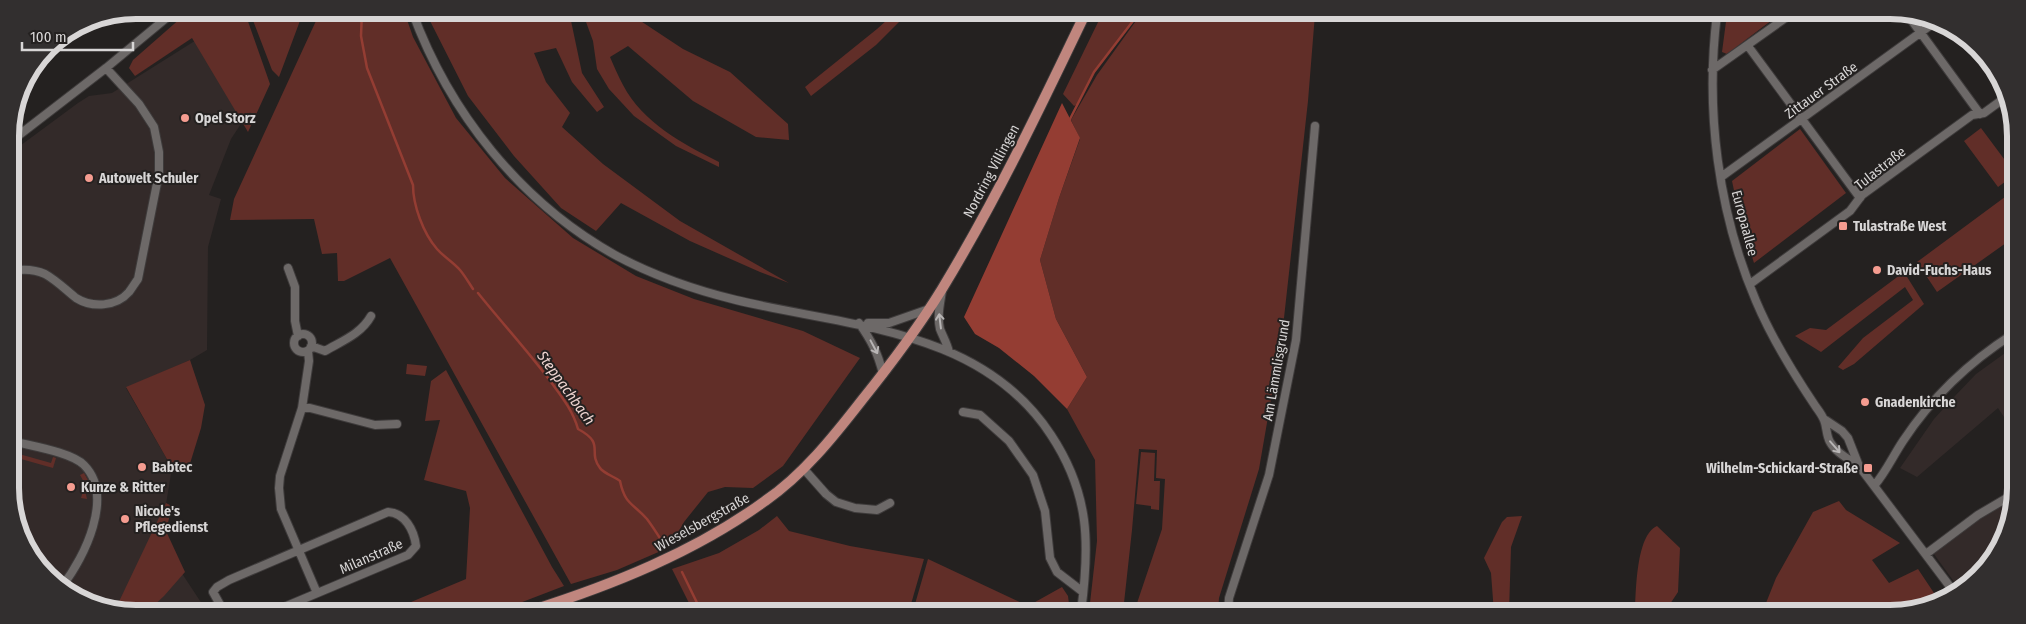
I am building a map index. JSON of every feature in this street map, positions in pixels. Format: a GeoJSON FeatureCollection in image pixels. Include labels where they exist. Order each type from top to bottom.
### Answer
{"type":"FeatureCollection","features":[{"type":"Feature","properties":{"kind":"main road","name":"Nordring Villingen"},"geometry":{"type":"LineString","coordinates":[[910,337],[942,288],[1017,154],[1083,19]]}},
{"type":"Feature","properties":{"kind":"main road","name":"Wieselsbergstraße"},"geometry":{"type":"LineString","coordinates":[[555,605],[610,584],[657,563],[720,530],[767,500],[804,468],[841,428],[910,337]]}},
{"type":"Feature","properties":{"kind":"street"},"geometry":{"type":"LineString","coordinates":[[19,135],[106,68],[165,19]]}},
{"type":"Feature","properties":{"kind":"street"},"geometry":{"type":"LineString","coordinates":[[415,19],[422,38],[446,85],[472,127],[520,183],[564,221],[615,254],[692,287],[752,304],[859,323],[910,337],[949,352],[986,370],[1015,391],[1040,417],[1065,456],[1075,480],[1083,509],[1086,552],[1082,605]]}},
{"type":"Feature","properties":{"kind":"street","name":"Europaallee"},"geometry":{"type":"LineString","coordinates":[[1717,19],[1712,70],[1715,135],[1729,220],[1750,284],[1775,340],[1824,419],[1830,442],[1841,454],[1859,466]]}},
{"type":"Feature","properties":{"kind":"street"},"geometry":{"type":"LineString","coordinates":[[1712,70],[1784,19]]}},
{"type":"Feature","properties":{"kind":"street"},"geometry":{"type":"LineString","coordinates":[[1912,21],[1980,114]]}},
{"type":"Feature","properties":{"kind":"street","name":"Zittauer Straße"},"geometry":{"type":"LineString","coordinates":[[1721,177],[1929,26]]}},
{"type":"Feature","properties":{"kind":"street"},"geometry":{"type":"LineString","coordinates":[[1748,46],[1860,198]]}},
{"type":"Feature","properties":{"kind":"street"},"geometry":{"type":"LineString","coordinates":[[19,270],[27,269],[44,274],[86,303],[101,305],[116,301],[129,293],[138,279],[159,173],[159,152],[154,127],[139,104],[106,68]]}},
{"type":"Feature","properties":{"kind":"street","name":"Tulastraße"},"geometry":{"type":"LineString","coordinates":[[1750,284],[1850,212],[1860,198],[1972,115],[1980,114],[2002,100]]}},
{"type":"Feature","properties":{"kind":"street","name":"Am Lämmlisgrund"},"geometry":{"type":"LineString","coordinates":[[1228,605],[1229,598],[1269,475],[1296,340],[1315,126]]}},
{"type":"Feature","properties":{"kind":"street"},"geometry":{"type":"LineString","coordinates":[[288,268],[296,287],[298,336],[295,341],[295,347],[299,351],[310,348],[325,351],[356,333],[366,325],[371,316]]}},
{"type":"Feature","properties":{"kind":"street"},"geometry":{"type":"LineString","coordinates":[[942,288],[938,314],[941,330],[946,338],[949,352]]}},
{"type":"Feature","properties":{"kind":"street"},"geometry":{"type":"LineString","coordinates":[[859,323],[889,323],[929,309]]}},
{"type":"Feature","properties":{"kind":"street"},"geometry":{"type":"LineString","coordinates":[[859,323],[873,342],[879,355],[883,374]]}},
{"type":"Feature","properties":{"kind":"street"},"geometry":{"type":"LineString","coordinates":[[298,336],[308,336],[311,341],[310,361],[302,408],[280,476],[281,509],[317,593]]}},
{"type":"Feature","properties":{"kind":"street"},"geometry":{"type":"LineString","coordinates":[[1951,588],[1874,486],[1887,470],[1903,441],[1942,390],[1966,368],[2007,338]]}},
{"type":"Feature","properties":{"kind":"street"},"geometry":{"type":"LineString","coordinates":[[302,408],[310,408],[375,425],[397,424]]}},
{"type":"Feature","properties":{"kind":"street"},"geometry":{"type":"LineString","coordinates":[[964,412],[980,415],[1009,441],[1033,475],[1045,511],[1050,558],[1057,572],[1083,592]]}},
{"type":"Feature","properties":{"kind":"street","name":"Europaallee"},"geometry":{"type":"LineString","coordinates":[[1824,419],[1842,431],[1848,438],[1859,466],[1874,486]]}},
{"type":"Feature","properties":{"kind":"street"},"geometry":{"type":"LineString","coordinates":[[19,443],[67,456],[84,464],[93,480],[97,511],[84,551],[66,581]]}},
{"type":"Feature","properties":{"kind":"street"},"geometry":{"type":"LineString","coordinates":[[804,468],[826,494],[836,502],[855,508],[877,510],[890,503]]}},
{"type":"Feature","properties":{"kind":"street"},"geometry":{"type":"LineString","coordinates":[[1926,554],[1978,515],[2006,498]]}},
{"type":"Feature","properties":{"kind":"street","name":"Milanstraße"},"geometry":{"type":"LineString","coordinates":[[220,605],[213,592],[217,587],[388,508],[403,516],[415,539],[416,546],[413,552],[289,605]]}},
{"type":"Feature","properties":{"kind":"shaded area"},"geometry":{"type":"Polygon","coordinates":[[[180,19],[247,19],[270,84],[248,132],[192,38],[135,76],[129,68],[133,60],[180,19]]]}},
{"type":"Feature","properties":{"kind":"shaded area"},"geometry":{"type":"Polygon","coordinates":[[[230,19],[238,19],[265,87],[231,139],[209,195],[221,199],[208,247],[207,350],[190,360],[126,388],[172,468],[160,540],[203,605],[121,604],[98,599],[84,593],[59,576],[48,565],[31,540],[21,511],[19,488],[19,147],[89,96],[112,93],[230,19]]]}},
{"type":"Feature","properties":{"kind":"shaded area"},"geometry":{"type":"Polygon","coordinates":[[[252,19],[301,19],[279,77],[272,70],[252,19]]]}},
{"type":"Feature","properties":{"kind":"shaded area"},"geometry":{"type":"Polygon","coordinates":[[[317,19],[407,19],[413,37],[456,118],[505,178],[573,238],[636,276],[694,299],[803,331],[860,358],[783,466],[753,488],[725,487],[708,492],[684,522],[670,547],[617,570],[571,584],[390,258],[344,281],[338,281],[337,253],[322,254],[314,219],[230,220],[234,199],[317,19]]]}},
{"type":"Feature","properties":{"kind":"shaded area"},"geometry":{"type":"Polygon","coordinates":[[[429,19],[571,19],[582,73],[604,107],[597,112],[572,82],[556,48],[534,53],[546,82],[570,113],[562,127],[603,164],[680,221],[789,283],[690,241],[621,203],[596,231],[561,208],[514,156],[468,96],[429,19]]]}},
{"type":"Feature","properties":{"kind":"shaded area"},"geometry":{"type":"Polygon","coordinates":[[[585,19],[638,19],[683,49],[730,72],[788,124],[789,140],[756,137],[693,101],[628,46],[610,57],[621,82],[631,98],[641,111],[665,131],[719,162],[719,167],[676,146],[634,116],[609,89],[597,69],[593,41],[585,19]]]}},
{"type":"Feature","properties":{"kind":"shaded area"},"geometry":{"type":"Polygon","coordinates":[[[888,19],[902,19],[876,45],[811,96],[805,87],[888,19]]]}},
{"type":"Feature","properties":{"kind":"shaded area"},"geometry":{"type":"Polygon","coordinates":[[[1100,19],[1134,19],[1094,72],[1078,104],[1074,106],[1063,94],[1100,19]]]}},
{"type":"Feature","properties":{"kind":"shaded area"},"geometry":{"type":"Polygon","coordinates":[[[1137,19],[1315,19],[1308,101],[1282,336],[1259,469],[1219,598],[1218,605],[1136,605],[1162,529],[1165,479],[1156,478],[1157,450],[1139,449],[1124,605],[1090,605],[1097,541],[1095,460],[1067,409],[1087,377],[1056,319],[1040,260],[1080,139],[1071,120],[1097,75],[1137,19]]]}},
{"type":"Feature","properties":{"kind":"shaded area"},"geometry":{"type":"Polygon","coordinates":[[[1726,19],[1773,19],[1727,54],[1722,52],[1726,19]]]}},
{"type":"Feature","properties":{"kind":"shaded area"},"geometry":{"type":"Polygon","coordinates":[[[1062,103],[1080,138],[1040,260],[1056,319],[1087,377],[1067,409],[1034,376],[999,348],[975,334],[964,317],[1062,103]]]}},
{"type":"Feature","properties":{"kind":"shaded area"},"geometry":{"type":"Polygon","coordinates":[[[1981,128],[2007,163],[2007,180],[1998,187],[1964,141],[1981,128]]]}},
{"type":"Feature","properties":{"kind":"shaded area"},"geometry":{"type":"Polygon","coordinates":[[[1800,129],[1846,193],[1754,263],[1740,219],[1732,181],[1800,129]]]}},
{"type":"Feature","properties":{"kind":"shaded area"},"geometry":{"type":"Polygon","coordinates":[[[2007,195],[2007,242],[1937,292],[1917,262],[2007,195]]]}},
{"type":"Feature","properties":{"kind":"shaded area"},"geometry":{"type":"Polygon","coordinates":[[[1904,272],[1924,304],[1854,364],[1843,370],[1838,367],[1863,338],[1913,300],[1905,287],[1821,352],[1795,336],[1810,328],[1826,330],[1904,272]]]}},
{"type":"Feature","properties":{"kind":"shaded area"},"geometry":{"type":"Polygon","coordinates":[[[2007,352],[2007,422],[1998,408],[1917,477],[1900,468],[1934,419],[1976,374],[2007,352]]]}},
{"type":"Feature","properties":{"kind":"shaded area"},"geometry":{"type":"Polygon","coordinates":[[[190,360],[205,405],[201,428],[188,470],[172,468],[126,387],[190,360]]]}},
{"type":"Feature","properties":{"kind":"shaded area"},"geometry":{"type":"Polygon","coordinates":[[[407,364],[427,366],[425,376],[406,374],[407,364]]]}},
{"type":"Feature","properties":{"kind":"shaded area"},"geometry":{"type":"Polygon","coordinates":[[[446,370],[564,586],[515,605],[404,605],[466,579],[470,508],[466,491],[424,480],[440,420],[425,421],[431,381],[446,370]]]}},
{"type":"Feature","properties":{"kind":"shaded area"},"geometry":{"type":"Polygon","coordinates":[[[1141,452],[1155,453],[1154,481],[1160,481],[1159,510],[1151,509],[1151,506],[1136,504],[1141,452]]]}},
{"type":"Feature","properties":{"kind":"shaded area"},"geometry":{"type":"Polygon","coordinates":[[[19,454],[51,463],[53,457],[56,458],[53,468],[21,459],[22,456],[19,454]]]}},
{"type":"Feature","properties":{"kind":"shaded area"},"geometry":{"type":"Polygon","coordinates":[[[84,473],[90,484],[84,486],[85,484],[80,475],[84,473]]]}},
{"type":"Feature","properties":{"kind":"shaded area"},"geometry":{"type":"Polygon","coordinates":[[[84,487],[87,499],[81,498],[84,487]]]}},
{"type":"Feature","properties":{"kind":"shaded area"},"geometry":{"type":"Polygon","coordinates":[[[2006,499],[2001,526],[1995,540],[1973,571],[1956,585],[1931,550],[2006,499]]]}},
{"type":"Feature","properties":{"kind":"shaded area"},"geometry":{"type":"Polygon","coordinates":[[[1839,501],[1846,510],[1900,543],[1872,560],[1889,583],[1918,569],[1934,593],[1925,600],[1898,605],[1765,605],[1776,578],[1813,512],[1839,501]]]}},
{"type":"Feature","properties":{"kind":"shaded area"},"geometry":{"type":"Polygon","coordinates":[[[166,503],[172,506],[166,531],[185,572],[154,605],[118,603],[166,503]]]}},
{"type":"Feature","properties":{"kind":"shaded area"},"geometry":{"type":"Polygon","coordinates":[[[777,516],[789,531],[850,546],[924,559],[911,605],[690,605],[672,569],[719,553],[759,530],[777,516]]]}},
{"type":"Feature","properties":{"kind":"shaded area"},"geometry":{"type":"Polygon","coordinates":[[[1522,516],[1511,547],[1509,605],[1493,605],[1491,573],[1484,558],[1502,522],[1507,517],[1522,516]]]}},
{"type":"Feature","properties":{"kind":"shaded area"},"geometry":{"type":"Polygon","coordinates":[[[1657,526],[1680,548],[1678,592],[1669,605],[1635,605],[1638,565],[1645,540],[1650,531],[1657,526]]]}},
{"type":"Feature","properties":{"kind":"shaded area"},"geometry":{"type":"Polygon","coordinates":[[[928,559],[1026,605],[915,605],[928,559]]]}},
{"type":"Feature","properties":{"kind":"shaded area"},"geometry":{"type":"Polygon","coordinates":[[[1062,587],[1068,596],[1069,605],[1030,605],[1062,587]]]}},
{"type":"Feature","properties":{"kind":"waterway","name":"Steppachbach"},"geometry":{"type":"LineString","coordinates":[[362,19],[361,36],[367,68],[413,185],[415,201],[427,235],[440,252],[460,270],[473,289]]}},
{"type":"Feature","properties":{"kind":"waterway"},"geometry":{"type":"LineString","coordinates":[[1069,121],[1094,72],[1134,19]]}},
{"type":"Feature","properties":{"kind":"waterway","name":"Steppachbach"},"geometry":{"type":"LineString","coordinates":[[478,293],[555,388],[570,410],[578,429],[586,434],[594,443],[596,462],[600,468],[620,481],[624,495],[647,519],[663,543]]}},
{"type":"Feature","properties":{"kind":"waterway","name":"Steppachbach"},"geometry":{"type":"LineString","coordinates":[[682,572],[698,605]]}},
{"type":"Feature","properties":{"kind":"place","name":"Opel Storz"},"geometry":{"type":"Point","coordinates":[185,118]}},
{"type":"Feature","properties":{"kind":"place","name":"Autowelt Schuler"},"geometry":{"type":"Point","coordinates":[89,178]}},
{"type":"Feature","properties":{"kind":"place","name":"Tulastraße West"},"geometry":{"type":"Point","coordinates":[1843,226]}},
{"type":"Feature","properties":{"kind":"place","name":"David-Fuchs-Haus"},"geometry":{"type":"Point","coordinates":[1877,270]}},
{"type":"Feature","properties":{"kind":"place","name":"Gnadenkirche"},"geometry":{"type":"Point","coordinates":[1865,402]}},
{"type":"Feature","properties":{"kind":"place","name":"Babtec"},"geometry":{"type":"Point","coordinates":[142,467]}},
{"type":"Feature","properties":{"kind":"place","name":"Wilhelm-Schickard-Straße"},"geometry":{"type":"Point","coordinates":[1868,468]}},
{"type":"Feature","properties":{"kind":"place","name":"Kunze & Ritter"},"geometry":{"type":"Point","coordinates":[71,487]}},
{"type":"Feature","properties":{"kind":"place","name":"Nicole's Pflegedienst"},"geometry":{"type":"Point","coordinates":[125,519]}}]}
